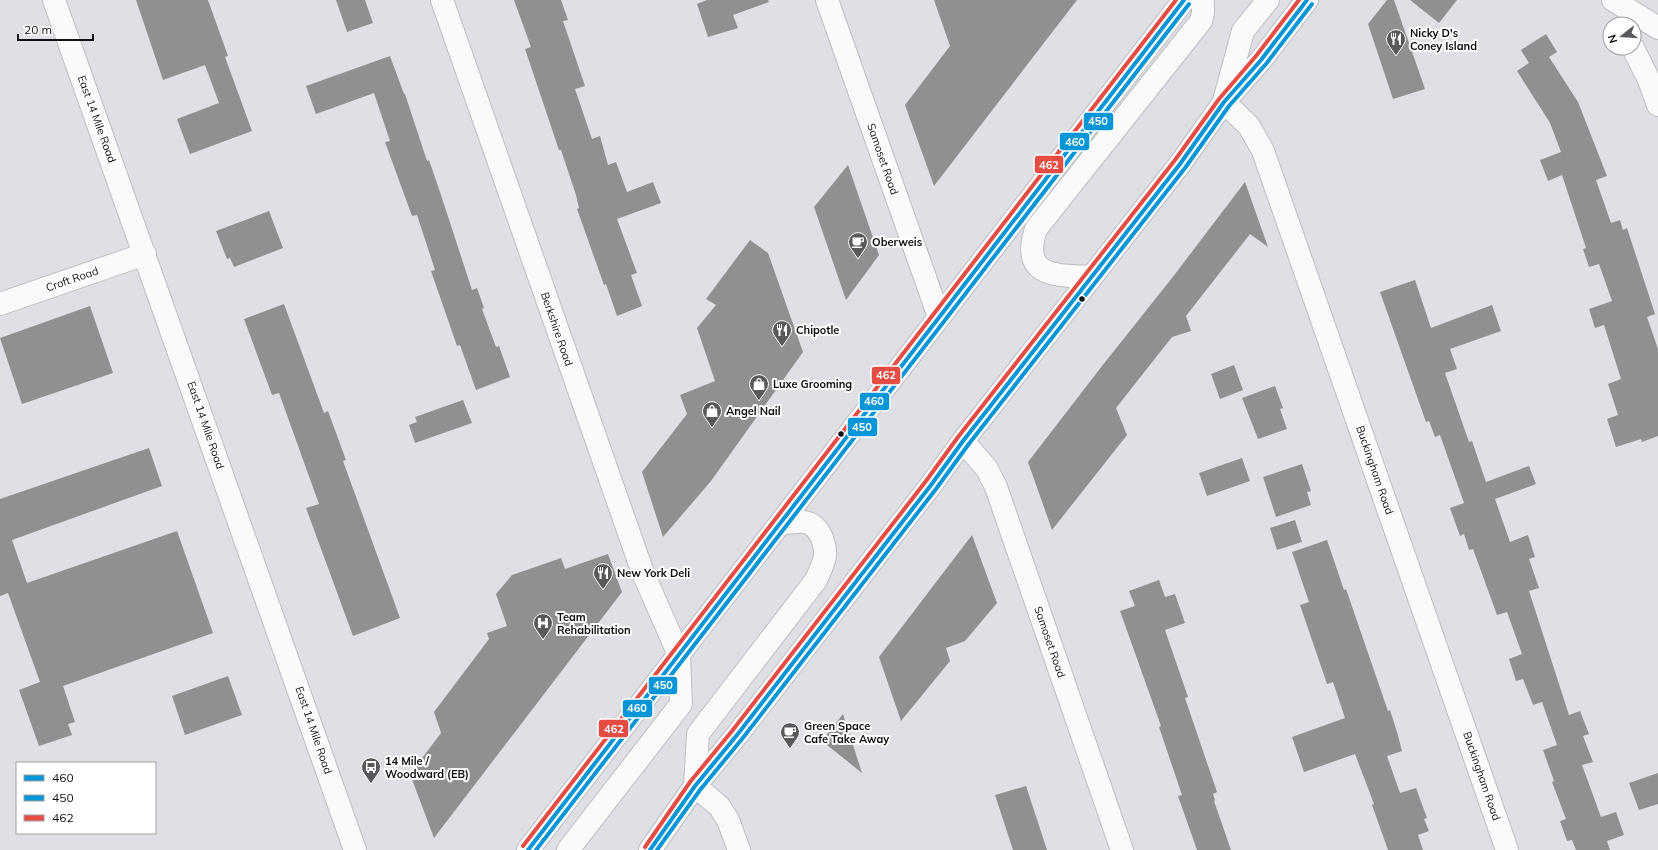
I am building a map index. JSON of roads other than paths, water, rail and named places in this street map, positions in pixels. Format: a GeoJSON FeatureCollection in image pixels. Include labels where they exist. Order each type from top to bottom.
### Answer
{"type":"FeatureCollection","features":[{"type":"Feature","properties":{"kind":"main road","name":"East 14 Mile Road"},"geometry":{"type":"LineString","coordinates":[[54,0],[355,850]]}},
{"type":"Feature","properties":{"kind":"main road","name":"Berkshire Road"},"geometry":{"type":"LineString","coordinates":[[442,0],[643,574],[679,655]]}},
{"type":"Feature","properties":{"kind":"main road","name":"Samoset Road"},"geometry":{"type":"LineString","coordinates":[[827,0],[939,318]]}},
{"type":"Feature","properties":{"kind":"main road"},"geometry":{"type":"LineString","coordinates":[[528,850],[1184,0]]}},
{"type":"Feature","properties":{"kind":"main road"},"geometry":{"type":"LineString","coordinates":[[1091,277],[1058,276],[1049,274],[1039,268],[1032,259],[1031,243],[1036,229],[1201,21],[1203,13],[1203,0]]}},
{"type":"Feature","properties":{"kind":"main road"},"geometry":{"type":"LineString","coordinates":[[1224,102],[1243,31],[1268,0]]}},
{"type":"Feature","properties":{"kind":"main road"},"geometry":{"type":"LineString","coordinates":[[650,850],[695,786],[738,735],[963,441],[1180,164],[1224,102],[1261,60],[1306,0]]}},
{"type":"Feature","properties":{"kind":"main road"},"geometry":{"type":"LineString","coordinates":[[1607,0],[1616,16]]}},
{"type":"Feature","properties":{"kind":"main road"},"geometry":{"type":"LineString","coordinates":[[1613,0],[1658,28]]}},
{"type":"Feature","properties":{"kind":"main road"},"geometry":{"type":"LineString","coordinates":[[1638,56],[1649,80],[1658,105]]}},
{"type":"Feature","properties":{"kind":"main road","name":"Buckingham Road"},"geometry":{"type":"LineString","coordinates":[[1224,102],[1249,126],[1263,151],[1507,850]]}},
{"type":"Feature","properties":{"kind":"main road","name":"Croft Road"},"geometry":{"type":"LineString","coordinates":[[0,304],[144,254]]}},
{"type":"Feature","properties":{"kind":"main road","name":"Samoset Road"},"geometry":{"type":"LineString","coordinates":[[963,441],[987,469],[996,487],[1122,850]]}},
{"type":"Feature","properties":{"kind":"main road"},"geometry":{"type":"LineString","coordinates":[[695,786],[698,734],[816,580],[825,557],[824,544],[819,531],[810,522],[798,521],[780,524]]}},
{"type":"Feature","properties":{"kind":"main road"},"geometry":{"type":"LineString","coordinates":[[568,850],[681,704],[679,655]]}},
{"type":"Feature","properties":{"kind":"main road"},"geometry":{"type":"LineString","coordinates":[[695,786],[719,806],[728,820],[739,850]]}},
{"type":"Feature","properties":{"kind":"place","name":"Nicky D's Coney Island"},"geometry":{"type":"Point","coordinates":[1396,56]}},
{"type":"Feature","properties":{"kind":"place","name":"Oberweis"},"geometry":{"type":"Point","coordinates":[858,259]}},
{"type":"Feature","properties":{"kind":"place","name":"Chipotle"},"geometry":{"type":"Point","coordinates":[782,347]}},
{"type":"Feature","properties":{"kind":"place","name":"Luxe Grooming"},"geometry":{"type":"Point","coordinates":[759,401]}},
{"type":"Feature","properties":{"kind":"place","name":"Angel Nail"},"geometry":{"type":"Point","coordinates":[712,428]}},
{"type":"Feature","properties":{"kind":"place","name":"New York Deli"},"geometry":{"type":"Point","coordinates":[603,590]}},
{"type":"Feature","properties":{"kind":"place","name":"Team Rehabilitation"},"geometry":{"type":"Point","coordinates":[543,640]}},
{"type":"Feature","properties":{"kind":"place","name":"Green Space Cafe Take Away"},"geometry":{"type":"Point","coordinates":[790,749]}},
{"type":"Feature","properties":{"kind":"place","name":"14 Mile / Woodward (EB)"},"geometry":{"type":"Point","coordinates":[371,784]}}]}
